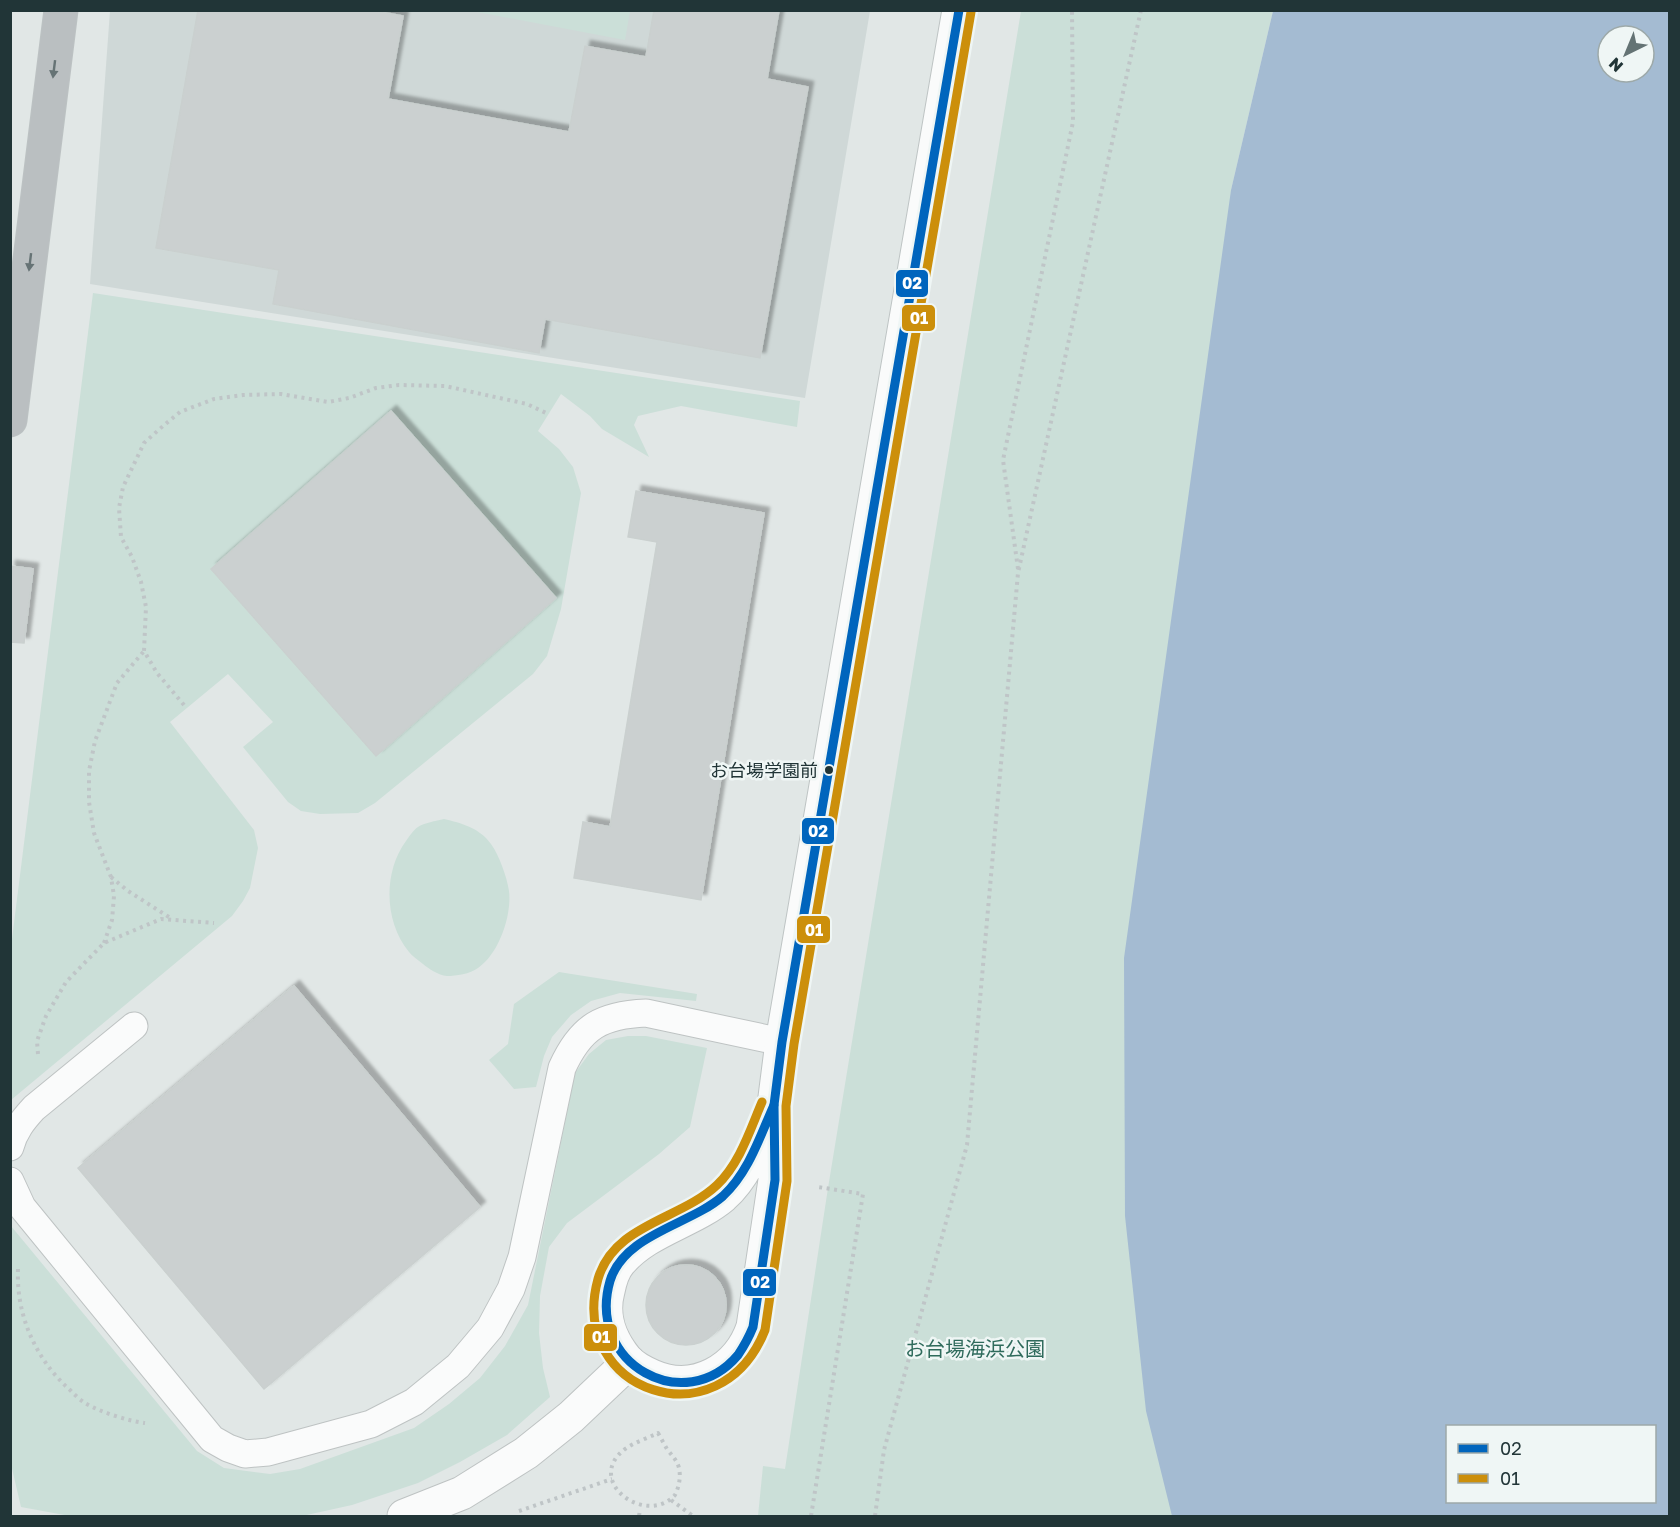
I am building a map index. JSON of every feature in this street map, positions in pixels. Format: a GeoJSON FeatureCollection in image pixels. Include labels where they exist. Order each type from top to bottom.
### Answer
{"type":"FeatureCollection","features":[{"type":"Feature","properties":{"kind":"highway"},"geometry":{"type":"LineString","coordinates":[[10,420],[61,10]]}},
{"type":"Feature","properties":{"kind":"street"},"geometry":{"type":"LineString","coordinates":[[774,1105],[745,1168],[735,1183],[705,1208],[643,1242],[620,1263],[611,1278],[606,1299],[609,1332],[618,1349],[629,1362],[644,1373],[660,1380],[678,1383],[695,1381],[713,1375],[733,1361],[749,1339],[753,1327],[775,1180],[774,1105],[782,1042],[959,10]]}},
{"type":"Feature","properties":{"kind":"street"},"geometry":{"type":"LineString","coordinates":[[404,1516],[462,1493],[526,1453],[571,1417],[629,1362]]}},
{"type":"Feature","properties":{"kind":"lane"},"geometry":{"type":"LineString","coordinates":[[10,1181],[22,1207],[212,1439],[245,1454],[268,1452],[371,1424],[414,1402],[458,1366],[490,1328],[511,1289],[522,1257],[562,1068],[570,1050],[586,1030],[604,1020],[627,1014],[646,1013],[782,1042]]}},
{"type":"Feature","properties":{"kind":"lane"},"geometry":{"type":"LineString","coordinates":[[10,1147],[21,1122],[34,1108],[134,1026]]}},
{"type":"Feature","properties":{"kind":"path"},"geometry":{"type":"LineString","coordinates":[[1018,573],[1003,460],[1073,122],[1072,10]]}},
{"type":"Feature","properties":{"kind":"path"},"geometry":{"type":"LineString","coordinates":[[875,1516],[884,1450],[966,1144],[1018,573],[1141,10]]}},
{"type":"Feature","properties":{"kind":"path"},"geometry":{"type":"LineString","coordinates":[[184,705],[158,673],[144,651],[146,607],[141,582],[132,557],[121,537],[119,508],[123,488],[144,443],[180,412],[213,399],[243,395],[281,394],[328,402],[349,398],[376,388],[399,385],[445,386],[527,404],[546,413]]}},
{"type":"Feature","properties":{"kind":"path"},"geometry":{"type":"LineString","coordinates":[[38,1061],[37,1041],[46,1016],[66,982],[104,942],[112,920],[114,896],[111,877],[94,834],[89,802],[89,771],[95,741],[117,683],[144,651]]}},
{"type":"Feature","properties":{"kind":"path"},"geometry":{"type":"LineString","coordinates":[[111,877],[128,891],[174,920]]}},
{"type":"Feature","properties":{"kind":"path"},"geometry":{"type":"LineString","coordinates":[[104,942],[161,919],[214,923]]}},
{"type":"Feature","properties":{"kind":"path"},"geometry":{"type":"LineString","coordinates":[[811,1516],[863,1194],[818,1187]]}},
{"type":"Feature","properties":{"kind":"path"},"geometry":{"type":"LineString","coordinates":[[19,1265],[20,1295],[24,1318],[34,1346],[46,1366],[84,1402],[132,1421],[155,1424]]}},
{"type":"Feature","properties":{"kind":"path"},"geometry":{"type":"LineString","coordinates":[[658,1433],[675,1458],[680,1479],[672,1500],[662,1507],[651,1510],[640,1510],[621,1499],[612,1479],[612,1467],[617,1457],[625,1449],[658,1433]]}},
{"type":"Feature","properties":{"kind":"path"},"geometry":{"type":"LineString","coordinates":[[509,1515],[612,1479]]}},
{"type":"Feature","properties":{"kind":"path"},"geometry":{"type":"LineString","coordinates":[[672,1500],[693,1516]]}},
{"type":"Feature","properties":{"kind":"path"},"geometry":{"type":"LineString","coordinates":[[639,1516],[640,1510]]}},
{"type":"Feature","properties":{"kind":"shaded area"},"geometry":{"type":"Polygon","coordinates":[[[110,11],[870,11],[805,398],[90,284],[110,11]]]}},
{"type":"Feature","properties":{"kind":"green space"},"geometry":{"type":"Polygon","coordinates":[[[472,11],[630,11],[625,40],[472,11]]]}},
{"type":"Feature","properties":{"kind":"green space","name":"お台場海浜公園"},"geometry":{"type":"Polygon","coordinates":[[[1021,11],[1273,11],[1231,190],[1172,1516],[758,1516],[763,1466],[785,1469],[828,1188],[1021,11]]]}},
{"type":"Feature","properties":{"kind":"green space"},"geometry":{"type":"Polygon","coordinates":[[[93,293],[800,401],[797,427],[681,406],[638,416],[634,425],[649,457],[602,429],[590,416],[561,394],[538,431],[559,449],[573,467],[581,493],[561,609],[547,656],[533,674],[375,803],[358,813],[320,814],[301,811],[288,802],[243,747],[273,722],[228,674],[170,722],[254,830],[258,848],[250,888],[232,916],[11,1100],[11,947],[93,293]]]}},
{"type":"Feature","properties":{"kind":"green space"},"geometry":{"type":"Polygon","coordinates":[[[444,819],[470,827],[487,838],[500,860],[509,891],[506,922],[492,953],[475,970],[451,976],[434,972],[409,952],[395,926],[390,897],[393,867],[406,841],[418,827],[444,819]]]}},
{"type":"Feature","properties":{"kind":"green space"},"geometry":{"type":"Polygon","coordinates":[[[559,972],[697,994],[696,1001],[620,993],[591,1001],[571,1015],[552,1037],[544,1056],[536,1087],[514,1089],[489,1060],[508,1044],[514,1004],[559,972]]]}},
{"type":"Feature","properties":{"kind":"green space"},"geometry":{"type":"Polygon","coordinates":[[[646,1036],[707,1048],[690,1127],[659,1154],[567,1223],[549,1247],[540,1296],[539,1333],[543,1368],[550,1397],[507,1435],[418,1483],[352,1505],[302,1516],[70,1516],[21,1507],[10,1460],[11,1226],[197,1451],[224,1468],[270,1474],[300,1469],[414,1428],[449,1404],[480,1378],[505,1346],[528,1305],[575,1073],[589,1054],[606,1040],[646,1036]]]}},
{"type":"Feature","properties":{"kind":"water"},"geometry":{"type":"Polygon","coordinates":[[[1273,11],[1669,11],[1669,1516],[1172,1516],[1146,1411],[1125,1216],[1124,958],[1231,190],[1273,11]]]}},
{"type":"Feature","properties":{"kind":"building"},"geometry":{"type":"Polygon","coordinates":[[[198,10],[371,10],[403,16],[388,99],[569,132],[585,46],[646,57],[654,10],[779,10],[767,79],[808,87],[760,358],[545,319],[539,353],[273,304],[279,270],[156,248],[198,10]]]}},
{"type":"Feature","properties":{"kind":"building"},"geometry":{"type":"Polygon","coordinates":[[[391,411],[556,598],[376,756],[211,569],[391,411]]]}},
{"type":"Feature","properties":{"kind":"building"},"geometry":{"type":"Polygon","coordinates":[[[636,491],[764,513],[701,900],[574,878],[583,822],[610,827],[657,542],[628,537],[636,491]]]}},
{"type":"Feature","properties":{"kind":"building"},"geometry":{"type":"Polygon","coordinates":[[[10,566],[33,569],[24,643],[10,642],[10,566]]]}},
{"type":"Feature","properties":{"kind":"building"},"geometry":{"type":"Polygon","coordinates":[[[294,986],[480,1207],[264,1389],[78,1168],[294,986]]]}},
{"type":"Feature","properties":{"kind":"building"},"geometry":{"type":"Polygon","coordinates":[[[686,1265],[701,1268],[714,1277],[723,1290],[726,1305],[723,1320],[714,1333],[701,1342],[686,1345],[671,1342],[658,1333],[649,1320],[646,1305],[649,1290],[658,1277],[671,1268],[686,1265]]]}},
{"type":"Feature","properties":{"kind":"transit line","name":"02"},"geometry":{"type":"LineString","coordinates":[[774,1105],[782,1042],[959,10]]}},
{"type":"Feature","properties":{"kind":"transit line","name":"01"},"geometry":{"type":"LineString","coordinates":[[762,1102],[738,1156],[717,1185],[685,1207],[633,1234],[618,1246],[606,1261],[598,1279],[594,1318],[605,1351],[625,1375],[653,1390],[684,1394],[716,1386],[744,1365],[765,1330],[787,1181],[786,1106],[794,1044],[971,12]]}},
{"type":"Feature","properties":{"kind":"transit line","name":"02"},"geometry":{"type":"LineString","coordinates":[[774,1105],[775,1180],[753,1327],[750,1334],[738,1355],[716,1373],[692,1382],[668,1381],[645,1373],[626,1358],[612,1336],[606,1311],[610,1281],[618,1265],[643,1241],[693,1215],[723,1196],[747,1165],[774,1105]]}},
{"type":"Feature","properties":{"kind":"place","name":"お台場学園前"},"geometry":{"type":"Point","coordinates":[829,770]}}]}
